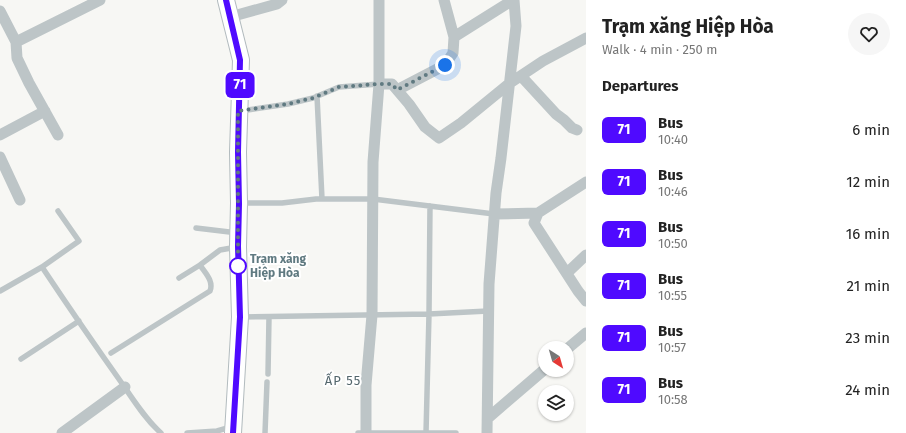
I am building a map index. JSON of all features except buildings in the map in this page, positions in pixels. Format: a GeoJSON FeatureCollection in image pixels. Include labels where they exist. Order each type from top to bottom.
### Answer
{"type":"FeatureCollection","features":[{"type":"Feature","properties":{"kind":"main road"},"geometry":{"type":"LineString","coordinates":[[226,0],[240,60],[238,111],[238,240],[240,317],[231,430]]}},
{"type":"Feature","properties":{"kind":"street"},"geometry":{"type":"LineString","coordinates":[[230,17],[277,4],[282,0]]}},
{"type":"Feature","properties":{"kind":"street"},"geometry":{"type":"LineString","coordinates":[[366,433],[366,385],[372,315],[373,162],[379,84],[379,0]]}},
{"type":"Feature","properties":{"kind":"street"},"geometry":{"type":"LineString","coordinates":[[397,90],[445,65],[452,52],[454,37],[444,0]]}},
{"type":"Feature","properties":{"kind":"street"},"geometry":{"type":"LineString","coordinates":[[454,37],[513,0],[516,26],[494,214],[489,284],[488,433]]}},
{"type":"Feature","properties":{"kind":"street"},"geometry":{"type":"LineString","coordinates":[[16,42],[96,1]]}},
{"type":"Feature","properties":{"kind":"street"},"geometry":{"type":"LineString","coordinates":[[0,11],[16,42],[17,58],[58,135]]}},
{"type":"Feature","properties":{"kind":"street"},"geometry":{"type":"LineString","coordinates":[[379,84],[392,84],[409,104],[425,127],[439,138],[461,123],[510,83],[543,61],[586,38]]}},
{"type":"Feature","properties":{"kind":"street"},"geometry":{"type":"LineString","coordinates":[[521,76],[556,114],[572,128],[578,130]]}},
{"type":"Feature","properties":{"kind":"street"},"geometry":{"type":"LineString","coordinates":[[0,135],[45,111]]}},
{"type":"Feature","properties":{"kind":"street"},"geometry":{"type":"LineString","coordinates":[[0,157],[20,200]]}},
{"type":"Feature","properties":{"kind":"street"},"geometry":{"type":"LineString","coordinates":[[494,214],[538,213],[586,182]]}},
{"type":"Feature","properties":{"kind":"street"},"geometry":{"type":"LineString","coordinates":[[538,213],[534,223],[586,301]]}},
{"type":"Feature","properties":{"kind":"street"},"geometry":{"type":"LineString","coordinates":[[567,273],[586,255]]}},
{"type":"Feature","properties":{"kind":"street"},"geometry":{"type":"LineString","coordinates":[[574,343],[586,334]]}},
{"type":"Feature","properties":{"kind":"street"},"geometry":{"type":"LineString","coordinates":[[488,418],[538,374]]}},
{"type":"Feature","properties":{"kind":"street"},"geometry":{"type":"LineString","coordinates":[[62,433],[125,387]]}},
{"type":"Feature","properties":{"kind":"lane"},"geometry":{"type":"LineString","coordinates":[[238,111],[288,104],[317,96],[339,87],[379,84]]}},
{"type":"Feature","properties":{"kind":"lane"},"geometry":{"type":"LineString","coordinates":[[317,96],[322,199]]}},
{"type":"Feature","properties":{"kind":"lane"},"geometry":{"type":"LineString","coordinates":[[239,204],[282,203],[322,199],[373,199],[494,214]]}},
{"type":"Feature","properties":{"kind":"lane"},"geometry":{"type":"LineString","coordinates":[[426,433],[430,206]]}},
{"type":"Feature","properties":{"kind":"lane"},"geometry":{"type":"LineString","coordinates":[[0,291],[42,267],[79,241],[58,211]]}},
{"type":"Feature","properties":{"kind":"lane"},"geometry":{"type":"LineString","coordinates":[[196,228],[238,240]]}},
{"type":"Feature","properties":{"kind":"lane"},"geometry":{"type":"LineString","coordinates":[[179,278],[220,250],[238,240]]}},
{"type":"Feature","properties":{"kind":"lane"},"geometry":{"type":"LineString","coordinates":[[111,353],[210,291],[212,287],[211,282],[200,265]]}},
{"type":"Feature","properties":{"kind":"lane"},"geometry":{"type":"LineString","coordinates":[[42,267],[152,425],[161,433]]}},
{"type":"Feature","properties":{"kind":"lane"},"geometry":{"type":"LineString","coordinates":[[240,317],[429,314],[488,311]]}},
{"type":"Feature","properties":{"kind":"lane"},"geometry":{"type":"LineString","coordinates":[[268,374],[269,317]]}},
{"type":"Feature","properties":{"kind":"lane"},"geometry":{"type":"LineString","coordinates":[[21,359],[79,321]]}},
{"type":"Feature","properties":{"kind":"lane"},"geometry":{"type":"LineString","coordinates":[[265,433],[267,382]]}},
{"type":"Feature","properties":{"kind":"lane"},"geometry":{"type":"LineString","coordinates":[[187,433],[231,430]]}},
{"type":"Feature","properties":{"kind":"lane"},"geometry":{"type":"LineString","coordinates":[[358,433],[456,433]]}},
{"type":"Feature","properties":{"kind":"bus line","name":"71"},"geometry":{"type":"LineString","coordinates":[[226,0],[240,60],[238,111],[238,246],[240,317],[233,433]]}},
{"type":"Feature","properties":{"kind":"place","name":"Trạm xăng Hiệp Hòa"},"geometry":{"type":"Point","coordinates":[238,266]}},
{"type":"Feature","properties":{"kind":"district","name":"ẤP 55"},"geometry":{"type":"Point","coordinates":[343,380]}},
{"type":"Feature","properties":{"kind":"route"},"geometry":{"type":"LineString","coordinates":[[238,266],[238,111],[288,104],[313,98],[339,87],[392,84],[397,90],[445,65]]}}]}
